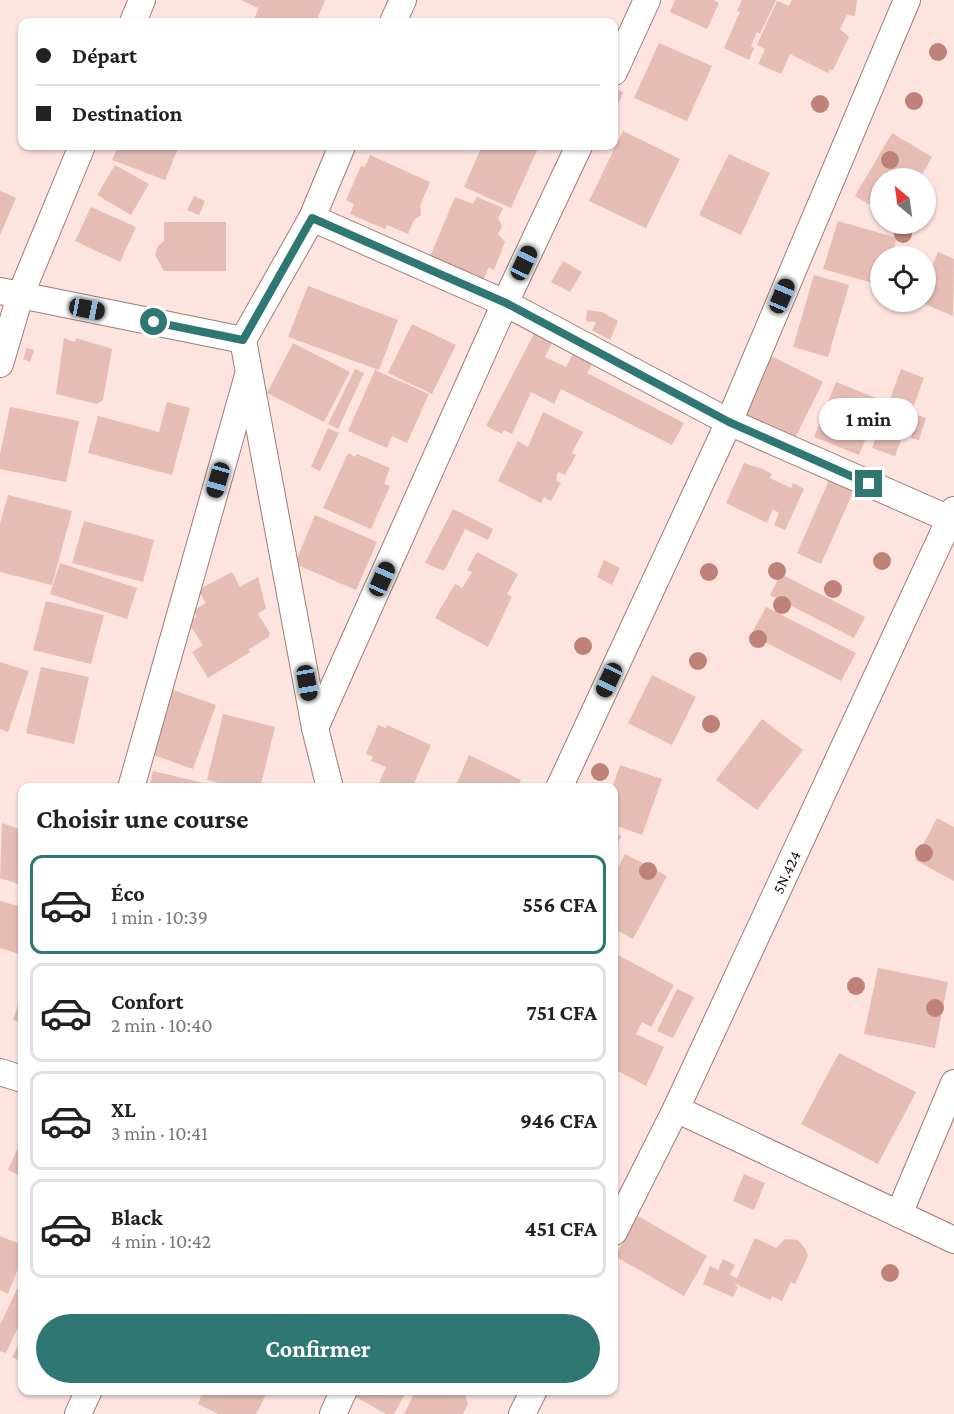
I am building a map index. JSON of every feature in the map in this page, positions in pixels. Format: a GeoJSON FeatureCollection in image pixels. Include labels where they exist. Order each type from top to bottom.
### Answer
{"type":"FeatureCollection","features":[{"type":"Feature","properties":{"kind":"street"},"geometry":{"type":"LineString","coordinates":[[135,18],[142,0]]}},
{"type":"Feature","properties":{"kind":"street"},"geometry":{"type":"LineString","coordinates":[[395,18],[403,0]]}},
{"type":"Feature","properties":{"kind":"street"},"geometry":{"type":"LineString","coordinates":[[618,64],[648,0]]}},
{"type":"Feature","properties":{"kind":"street"},"geometry":{"type":"LineString","coordinates":[[561,783],[729,422],[907,0]]}},
{"type":"Feature","properties":{"kind":"street"},"geometry":{"type":"LineString","coordinates":[[0,364],[10,293],[80,150]]}},
{"type":"Feature","properties":{"kind":"street"},"geometry":{"type":"LineString","coordinates":[[329,783],[315,728],[243,340],[312,218],[340,150]]}},
{"type":"Feature","properties":{"kind":"street"},"geometry":{"type":"LineString","coordinates":[[315,728],[577,150]]}},
{"type":"Feature","properties":{"kind":"street"},"geometry":{"type":"LineString","coordinates":[[312,218],[506,303],[729,422],[953,517]]}},
{"type":"Feature","properties":{"kind":"street"},"geometry":{"type":"LineString","coordinates":[[10,293],[243,340]]}},
{"type":"Feature","properties":{"kind":"street"},"geometry":{"type":"LineString","coordinates":[[132,783],[249,370]]}},
{"type":"Feature","properties":{"kind":"street","name":"5N.424"},"geometry":{"type":"LineString","coordinates":[[618,1224],[676,1109],[953,517]]}},
{"type":"Feature","properties":{"kind":"street"},"geometry":{"type":"LineString","coordinates":[[0,1072],[18,1078]]}},
{"type":"Feature","properties":{"kind":"street"},"geometry":{"type":"LineString","coordinates":[[898,1214],[954,1083]]}},
{"type":"Feature","properties":{"kind":"street"},"geometry":{"type":"LineString","coordinates":[[676,1109],[954,1240]]}},
{"type":"Feature","properties":{"kind":"street"},"geometry":{"type":"LineString","coordinates":[[78,1414],[87,1395]]}},
{"type":"Feature","properties":{"kind":"street"},"geometry":{"type":"LineString","coordinates":[[333,1414],[342,1395]]}},
{"type":"Feature","properties":{"kind":"street"},"geometry":{"type":"LineString","coordinates":[[522,1414],[532,1395]]}},
{"type":"Feature","properties":{"kind":"building"},"geometry":{"type":"Polygon","coordinates":[[[241,0],[325,0],[318,18],[255,18],[261,2],[258,8],[241,0]]]}},
{"type":"Feature","properties":{"kind":"building"},"geometry":{"type":"Polygon","coordinates":[[[675,0],[713,0],[719,3],[707,29],[670,12],[675,0]]]}},
{"type":"Feature","properties":{"kind":"building"},"geometry":{"type":"Polygon","coordinates":[[[742,0],[776,0],[760,34],[757,32],[751,46],[754,48],[749,60],[724,48],[740,12],[737,11],[742,0]]]}},
{"type":"Feature","properties":{"kind":"building"},"geometry":{"type":"Polygon","coordinates":[[[792,0],[857,0],[855,16],[847,15],[840,29],[849,37],[833,70],[830,69],[828,73],[790,54],[781,74],[758,64],[765,49],[757,45],[777,1],[789,6],[792,0]]]}},
{"type":"Feature","properties":{"kind":"building"},"geometry":{"type":"Polygon","coordinates":[[[659,43],[712,66],[687,121],[634,98],[659,43]]]}},
{"type":"Feature","properties":{"kind":"building"},"geometry":{"type":"Polygon","coordinates":[[[618,90],[623,92],[618,104],[618,90]]]}},
{"type":"Feature","properties":{"kind":"building"},"geometry":{"type":"Polygon","coordinates":[[[623,131],[680,159],[646,228],[589,201],[614,150],[618,150],[618,141],[623,131]]]}},
{"type":"Feature","properties":{"kind":"building"},"geometry":{"type":"Polygon","coordinates":[[[892,133],[932,157],[926,168],[871,168],[892,133]]]}},
{"type":"Feature","properties":{"kind":"building"},"geometry":{"type":"Polygon","coordinates":[[[116,150],[177,150],[165,180],[112,160],[116,150]]]}},
{"type":"Feature","properties":{"kind":"building"},"geometry":{"type":"Polygon","coordinates":[[[480,150],[537,150],[511,208],[464,187],[480,150]]]}},
{"type":"Feature","properties":{"kind":"building"},"geometry":{"type":"Polygon","coordinates":[[[729,154],[770,173],[741,235],[699,215],[729,154]]]}},
{"type":"Feature","properties":{"kind":"building"},"geometry":{"type":"Polygon","coordinates":[[[370,155],[430,182],[420,206],[421,215],[414,220],[408,234],[387,225],[385,229],[350,214],[354,204],[346,200],[361,166],[365,167],[370,155]]]}},
{"type":"Feature","properties":{"kind":"building"},"geometry":{"type":"Polygon","coordinates":[[[115,165],[149,184],[131,215],[97,195],[115,165]]]}},
{"type":"Feature","properties":{"kind":"building"},"geometry":{"type":"Polygon","coordinates":[[[870,170],[870,205],[855,196],[870,170]]]}},
{"type":"Feature","properties":{"kind":"building"},"geometry":{"type":"Polygon","coordinates":[[[0,191],[16,198],[0,235],[0,191]]]}},
{"type":"Feature","properties":{"kind":"building"},"geometry":{"type":"Polygon","coordinates":[[[194,196],[205,201],[199,215],[187,210],[194,196]]]}},
{"type":"Feature","properties":{"kind":"building"},"geometry":{"type":"Polygon","coordinates":[[[455,197],[473,204],[477,197],[503,208],[498,218],[502,226],[498,234],[505,242],[494,270],[489,267],[484,278],[478,279],[429,259],[455,197]]]}},
{"type":"Feature","properties":{"kind":"building"},"geometry":{"type":"Polygon","coordinates":[[[91,207],[136,227],[120,262],[75,241],[91,207]]]}},
{"type":"Feature","properties":{"kind":"building"},"geometry":{"type":"Polygon","coordinates":[[[838,221],[870,230],[870,234],[883,234],[897,238],[894,246],[870,246],[870,282],[823,269],[838,221]]]}},
{"type":"Feature","properties":{"kind":"building"},"geometry":{"type":"Polygon","coordinates":[[[164,222],[226,222],[226,271],[164,271],[155,255],[158,246],[164,241],[164,222]]]}},
{"type":"Feature","properties":{"kind":"building"},"geometry":{"type":"Polygon","coordinates":[[[938,252],[954,259],[953,316],[936,309],[936,257],[938,252]]]}},
{"type":"Feature","properties":{"kind":"building"},"geometry":{"type":"Polygon","coordinates":[[[563,261],[582,272],[570,292],[551,282],[563,261]]]}},
{"type":"Feature","properties":{"kind":"building"},"geometry":{"type":"Polygon","coordinates":[[[814,275],[849,285],[828,357],[793,347],[814,275]]]}},
{"type":"Feature","properties":{"kind":"building"},"geometry":{"type":"Polygon","coordinates":[[[308,286],[398,320],[379,370],[288,337],[308,286]]]}},
{"type":"Feature","properties":{"kind":"building"},"geometry":{"type":"Polygon","coordinates":[[[587,310],[602,312],[618,321],[610,340],[592,330],[596,322],[586,321],[587,310]]]}},
{"type":"Feature","properties":{"kind":"building"},"geometry":{"type":"Polygon","coordinates":[[[412,324],[456,345],[432,394],[388,373],[412,324]]]}},
{"type":"Feature","properties":{"kind":"building"},"geometry":{"type":"Polygon","coordinates":[[[535,332],[553,341],[545,357],[566,367],[574,352],[593,362],[587,373],[684,423],[672,445],[561,389],[554,404],[531,392],[512,434],[504,430],[502,434],[486,426],[535,332]]]}},
{"type":"Feature","properties":{"kind":"building"},"geometry":{"type":"Polygon","coordinates":[[[64,338],[75,342],[76,338],[112,349],[103,400],[97,404],[56,394],[64,338]]]}},
{"type":"Feature","properties":{"kind":"building"},"geometry":{"type":"Polygon","coordinates":[[[293,343],[350,372],[324,422],[267,393],[293,343]]]}},
{"type":"Feature","properties":{"kind":"building"},"geometry":{"type":"Polygon","coordinates":[[[27,348],[34,350],[30,362],[23,359],[27,348]]]}},
{"type":"Feature","properties":{"kind":"building"},"geometry":{"type":"Polygon","coordinates":[[[771,356],[823,382],[792,444],[739,417],[771,356]]]}},
{"type":"Feature","properties":{"kind":"building"},"geometry":{"type":"Polygon","coordinates":[[[355,369],[364,373],[338,429],[328,424],[355,369]]]}},
{"type":"Feature","properties":{"kind":"building"},"geometry":{"type":"Polygon","coordinates":[[[901,369],[924,378],[895,456],[872,448],[901,369]]]}},
{"type":"Feature","properties":{"kind":"building"},"geometry":{"type":"Polygon","coordinates":[[[375,370],[429,394],[407,443],[392,436],[387,448],[348,431],[375,370]]]}},
{"type":"Feature","properties":{"kind":"building"},"geometry":{"type":"Polygon","coordinates":[[[836,382],[881,400],[859,455],[814,437],[836,382]]]}},
{"type":"Feature","properties":{"kind":"building"},"geometry":{"type":"Polygon","coordinates":[[[167,402],[190,408],[172,475],[88,453],[98,416],[159,432],[167,402]]]}},
{"type":"Feature","properties":{"kind":"building"},"geometry":{"type":"Polygon","coordinates":[[[10,407],[79,421],[66,482],[0,469],[0,454],[10,407]]]}},
{"type":"Feature","properties":{"kind":"building"},"geometry":{"type":"Polygon","coordinates":[[[543,412],[583,432],[572,453],[576,455],[565,475],[559,472],[557,475],[556,481],[561,483],[551,501],[544,497],[541,503],[498,481],[518,441],[528,447],[543,412]]]}},
{"type":"Feature","properties":{"kind":"building"},"geometry":{"type":"Polygon","coordinates":[[[917,415],[926,418],[919,440],[911,438],[917,415]]]}},
{"type":"Feature","properties":{"kind":"building"},"geometry":{"type":"Polygon","coordinates":[[[328,428],[339,433],[320,471],[311,467],[328,428]]]}},
{"type":"Feature","properties":{"kind":"building"},"geometry":{"type":"Polygon","coordinates":[[[348,453],[355,457],[357,454],[390,468],[384,484],[390,486],[371,529],[323,508],[348,453]]]}},
{"type":"Feature","properties":{"kind":"building"},"geometry":{"type":"Polygon","coordinates":[[[744,463],[763,469],[772,474],[770,478],[791,488],[793,483],[804,489],[785,530],[774,525],[779,513],[773,509],[767,523],[726,503],[744,463]]]}},
{"type":"Feature","properties":{"kind":"building"},"geometry":{"type":"Polygon","coordinates":[[[830,478],[854,490],[821,564],[797,553],[830,478]]]}},
{"type":"Feature","properties":{"kind":"building"},"geometry":{"type":"Polygon","coordinates":[[[8,495],[72,511],[52,585],[0,572],[0,524],[8,495]]]}},
{"type":"Feature","properties":{"kind":"building"},"geometry":{"type":"Polygon","coordinates":[[[453,509],[493,529],[488,540],[465,529],[444,571],[425,563],[453,509]]]}},
{"type":"Feature","properties":{"kind":"building"},"geometry":{"type":"Polygon","coordinates":[[[315,515],[377,542],[356,590],[295,564],[315,515]]]}},
{"type":"Feature","properties":{"kind":"building"},"geometry":{"type":"Polygon","coordinates":[[[84,521],[154,540],[143,582],[72,563],[84,521]]]}},
{"type":"Feature","properties":{"kind":"building"},"geometry":{"type":"Polygon","coordinates":[[[477,552],[518,574],[507,594],[512,597],[488,647],[435,618],[455,584],[462,588],[472,572],[467,570],[477,552]]]}},
{"type":"Feature","properties":{"kind":"building"},"geometry":{"type":"Polygon","coordinates":[[[604,560],[620,568],[612,585],[597,577],[604,560]]]}},
{"type":"Feature","properties":{"kind":"building"},"geometry":{"type":"Polygon","coordinates":[[[60,563],[137,588],[127,619],[50,594],[60,563]]]}},
{"type":"Feature","properties":{"kind":"building"},"geometry":{"type":"Polygon","coordinates":[[[232,572],[240,587],[258,577],[266,608],[258,614],[270,633],[269,637],[249,649],[250,652],[208,678],[192,652],[203,645],[188,622],[197,617],[193,611],[206,603],[198,590],[232,572]]]}},
{"type":"Feature","properties":{"kind":"building"},"geometry":{"type":"Polygon","coordinates":[[[781,574],[865,617],[854,638],[770,595],[781,574]]]}},
{"type":"Feature","properties":{"kind":"building"},"geometry":{"type":"Polygon","coordinates":[[[46,601],[104,615],[91,664],[33,650],[46,601]]]}},
{"type":"Feature","properties":{"kind":"building"},"geometry":{"type":"Polygon","coordinates":[[[766,607],[856,653],[841,681],[751,635],[766,607]]]}},
{"type":"Feature","properties":{"kind":"building"},"geometry":{"type":"Polygon","coordinates":[[[0,662],[29,671],[8,732],[0,729],[0,662]]]}},
{"type":"Feature","properties":{"kind":"building"},"geometry":{"type":"Polygon","coordinates":[[[41,667],[89,677],[74,744],[26,733],[41,667]]]}},
{"type":"Feature","properties":{"kind":"building"},"geometry":{"type":"Polygon","coordinates":[[[652,675],[696,697],[672,745],[628,723],[652,675]]]}},
{"type":"Feature","properties":{"kind":"building"},"geometry":{"type":"Polygon","coordinates":[[[173,690],[216,705],[193,769],[151,754],[173,690]]]}},
{"type":"Feature","properties":{"kind":"building"},"geometry":{"type":"Polygon","coordinates":[[[223,714],[275,727],[261,783],[219,783],[207,780],[223,714]]]}},
{"type":"Feature","properties":{"kind":"building"},"geometry":{"type":"Polygon","coordinates":[[[762,719],[803,750],[757,810],[716,780],[762,719]]]}},
{"type":"Feature","properties":{"kind":"building"},"geometry":{"type":"Polygon","coordinates":[[[378,725],[386,728],[387,725],[431,745],[414,783],[379,783],[386,767],[371,761],[373,757],[366,754],[378,725]]]}},
{"type":"Feature","properties":{"kind":"building"},"geometry":{"type":"Polygon","coordinates":[[[469,755],[521,780],[520,783],[457,783],[469,755]]]}},
{"type":"Feature","properties":{"kind":"building"},"geometry":{"type":"Polygon","coordinates":[[[620,765],[662,779],[642,835],[618,826],[618,783],[614,783],[620,765]]]}},
{"type":"Feature","properties":{"kind":"building"},"geometry":{"type":"Polygon","coordinates":[[[153,771],[204,783],[150,783],[153,771]]]}},
{"type":"Feature","properties":{"kind":"building"},"geometry":{"type":"Polygon","coordinates":[[[937,818],[954,827],[954,881],[915,860],[937,818]]]}},
{"type":"Feature","properties":{"kind":"building"},"geometry":{"type":"Polygon","coordinates":[[[2,823],[18,829],[18,884],[0,878],[2,823]]]}},
{"type":"Feature","properties":{"kind":"building"},"geometry":{"type":"Polygon","coordinates":[[[625,854],[667,876],[633,939],[618,931],[618,867],[625,854]]]}},
{"type":"Feature","properties":{"kind":"building"},"geometry":{"type":"Polygon","coordinates":[[[0,901],[18,906],[18,954],[0,948],[0,901]]]}},
{"type":"Feature","properties":{"kind":"building"},"geometry":{"type":"Polygon","coordinates":[[[618,955],[674,985],[651,1027],[642,1022],[636,1034],[664,1047],[646,1086],[618,1071],[618,955]]]}},
{"type":"Feature","properties":{"kind":"building"},"geometry":{"type":"Polygon","coordinates":[[[878,968],[948,982],[935,1048],[864,1034],[878,968]]]}},
{"type":"Feature","properties":{"kind":"building"},"geometry":{"type":"Polygon","coordinates":[[[677,989],[694,997],[673,1038],[657,1031],[677,989]]]}},
{"type":"Feature","properties":{"kind":"building"},"geometry":{"type":"Polygon","coordinates":[[[18,1005],[18,1022],[13,1020],[18,1005]]]}},
{"type":"Feature","properties":{"kind":"building"},"geometry":{"type":"Polygon","coordinates":[[[839,1053],[916,1092],[878,1164],[801,1124],[839,1053]]]}},
{"type":"Feature","properties":{"kind":"building"},"geometry":{"type":"Polygon","coordinates":[[[18,1147],[18,1175],[8,1170],[18,1147]]]}},
{"type":"Feature","properties":{"kind":"building"},"geometry":{"type":"Polygon","coordinates":[[[744,1174],[765,1183],[754,1210],[733,1201],[744,1174]]]}},
{"type":"Feature","properties":{"kind":"building"},"geometry":{"type":"Polygon","coordinates":[[[638,1216],[707,1256],[684,1296],[618,1258],[618,1251],[638,1216]]]}},
{"type":"Feature","properties":{"kind":"building"},"geometry":{"type":"Polygon","coordinates":[[[0,1236],[18,1243],[18,1269],[8,1294],[0,1290],[0,1236]]]}},
{"type":"Feature","properties":{"kind":"building"},"geometry":{"type":"Polygon","coordinates":[[[755,1238],[776,1248],[785,1239],[798,1240],[806,1250],[808,1256],[795,1284],[791,1282],[782,1301],[772,1296],[770,1300],[734,1283],[738,1287],[733,1297],[703,1284],[710,1266],[718,1270],[723,1259],[735,1265],[730,1275],[737,1278],[755,1238]]]}},
{"type":"Feature","properties":{"kind":"building"},"geometry":{"type":"Polygon","coordinates":[[[18,1289],[18,1328],[6,1353],[0,1351],[0,1325],[18,1289]]]}},
{"type":"Feature","properties":{"kind":"building"},"geometry":{"type":"Polygon","coordinates":[[[18,1346],[18,1360],[12,1357],[18,1346]]]}},
{"type":"Feature","properties":{"kind":"building"},"geometry":{"type":"Polygon","coordinates":[[[202,1395],[266,1395],[256,1414],[218,1414],[198,1404],[202,1395]]]}},
{"type":"Feature","properties":{"kind":"building"},"geometry":{"type":"Polygon","coordinates":[[[353,1395],[404,1395],[394,1414],[386,1414],[353,1395]]]}},
{"type":"Feature","properties":{"kind":"building"},"geometry":{"type":"Polygon","coordinates":[[[414,1395],[465,1395],[468,1404],[463,1414],[404,1414],[414,1395]]]}},
{"type":"Feature","properties":{"kind":"route"},"geometry":{"type":"LineString","coordinates":[[154,322],[243,340],[312,218],[506,303],[729,422],[869,484]]}}]}
